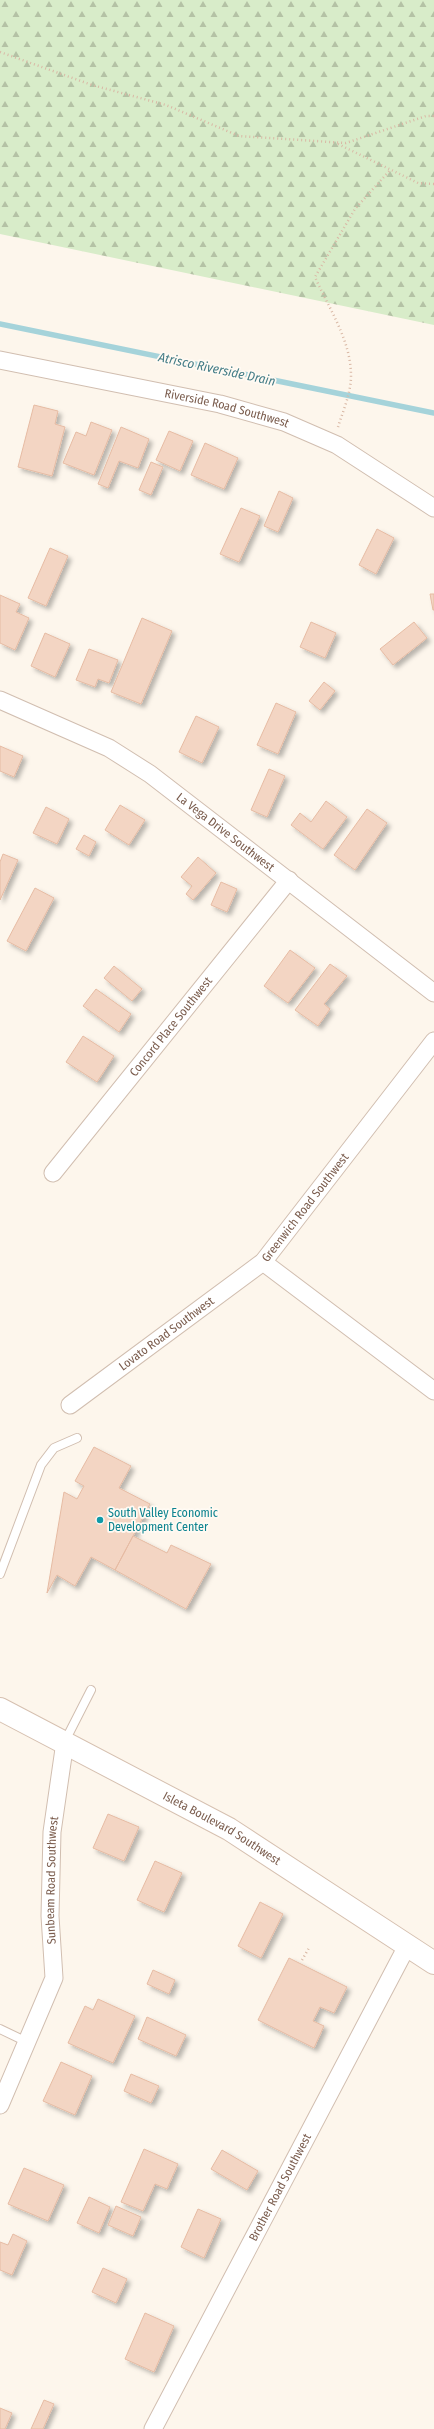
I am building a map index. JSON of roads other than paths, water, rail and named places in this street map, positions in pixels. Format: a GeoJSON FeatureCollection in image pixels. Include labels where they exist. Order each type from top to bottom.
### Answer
{"type":"FeatureCollection","features":[{"type":"Feature","properties":{"kind":"main road","name":"Isleta Boulevard Southwest"},"geometry":{"type":"LineString","coordinates":[[0,1709],[229,1829],[434,1964]]}},
{"type":"Feature","properties":{"kind":"street","name":"Riverside Road Southwest"},"geometry":{"type":"LineString","coordinates":[[0,360],[220,404],[284,422],[332,442],[434,508]]}},
{"type":"Feature","properties":{"kind":"street","name":"La Vega Drive Southwest"},"geometry":{"type":"LineString","coordinates":[[0,700],[110,748],[150,774],[434,993]]}},
{"type":"Feature","properties":{"kind":"street","name":"Concord Place Southwest"},"geometry":{"type":"LineString","coordinates":[[53,1172],[289,880]]}},
{"type":"Feature","properties":{"kind":"street","name":"Greenwich Road Southwest"},"geometry":{"type":"LineString","coordinates":[[434,1041],[263,1262],[434,1391]]}},
{"type":"Feature","properties":{"kind":"street","name":"Lovato Road Southwest"},"geometry":{"type":"LineString","coordinates":[[70,1405],[263,1262]]}},
{"type":"Feature","properties":{"kind":"street","name":"Sunbeam Road Southwest"},"geometry":{"type":"LineString","coordinates":[[0,2105],[54,1978],[50,1916],[52,1832],[65,1742]]}},
{"type":"Feature","properties":{"kind":"street","name":"Brother Road Southwest"},"geometry":{"type":"LineString","coordinates":[[153,2429],[407,1946]]}},
{"type":"Feature","properties":{"kind":"lane"},"geometry":{"type":"LineString","coordinates":[[0,1574],[42,1465],[54,1448],[77,1438]]}},
{"type":"Feature","properties":{"kind":"lane"},"geometry":{"type":"LineString","coordinates":[[65,1742],[91,1690]]}},
{"type":"Feature","properties":{"kind":"lane"},"geometry":{"type":"LineString","coordinates":[[0,2029],[27,2042]]}},
{"type":"Feature","properties":{"kind":"waterway","name":"Atrisco Riverside Drain"},"geometry":{"type":"LineString","coordinates":[[0,324],[434,413]]}},
{"type":"Feature","properties":{"kind":"place","name":"South Valley Economic Development Center"},"geometry":{"type":"Point","coordinates":[100,1520]}}]}
